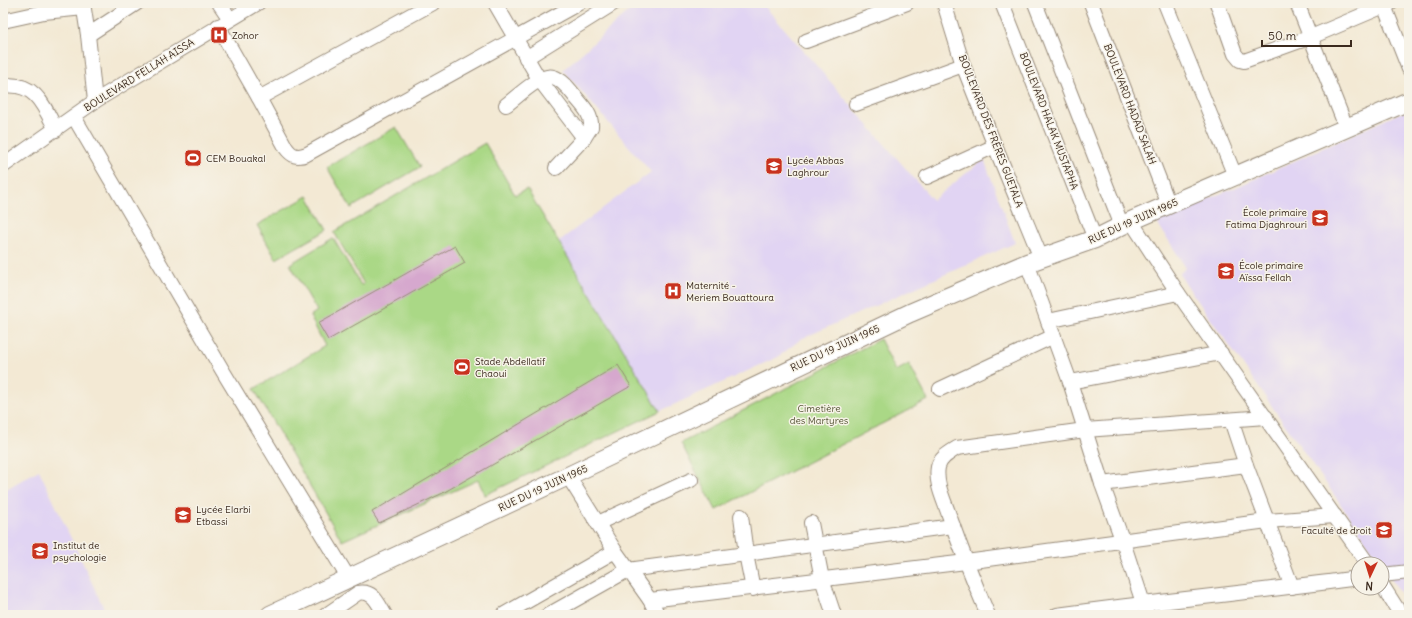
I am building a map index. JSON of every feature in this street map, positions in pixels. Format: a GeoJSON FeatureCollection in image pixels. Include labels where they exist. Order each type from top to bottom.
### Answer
{"type":"FeatureCollection","features":[{"type":"Feature","properties":{"kind":"main road","name":"RUE DU 19 JUIN 1965"},"geometry":{"type":"LineString","coordinates":[[270,615],[568,476],[903,316],[1034,261],[1095,238],[1346,127],[1409,101]]}},
{"type":"Feature","properties":{"kind":"street"},"geometry":{"type":"LineString","coordinates":[[88,34],[137,3]]}},
{"type":"Feature","properties":{"kind":"street"},"geometry":{"type":"LineString","coordinates":[[219,3],[230,19]]}},
{"type":"Feature","properties":{"kind":"street","name":"BOULEVARD FELLAH AISSA"},"geometry":{"type":"LineString","coordinates":[[3,166],[95,101],[258,3]]}},
{"type":"Feature","properties":{"kind":"street"},"geometry":{"type":"LineString","coordinates":[[259,98],[433,3]]}},
{"type":"Feature","properties":{"kind":"street"},"geometry":{"type":"LineString","coordinates":[[495,3],[539,80],[584,138],[556,168]]}},
{"type":"Feature","properties":{"kind":"street"},"geometry":{"type":"LineString","coordinates":[[218,26],[286,148],[291,154],[299,157],[307,154],[579,3]]}},
{"type":"Feature","properties":{"kind":"street"},"geometry":{"type":"LineString","coordinates":[[526,58],[614,3]]}},
{"type":"Feature","properties":{"kind":"street"},"geometry":{"type":"LineString","coordinates":[[806,41],[907,3]]}},
{"type":"Feature","properties":{"kind":"street","name":"BOULEVARD DES FRÈRES GUETALA"},"geometry":{"type":"LineString","coordinates":[[944,3],[963,65],[994,146],[1034,261],[1048,321],[1070,382],[1144,609]]}},
{"type":"Feature","properties":{"kind":"street"},"geometry":{"type":"LineString","coordinates":[[1034,3],[1126,224],[1178,293],[1362,556]]}},
{"type":"Feature","properties":{"kind":"street","name":"BOULEVARD HADAD SALAH"},"geometry":{"type":"LineString","coordinates":[[1090,3],[1169,205]]}},
{"type":"Feature","properties":{"kind":"street"},"geometry":{"type":"LineString","coordinates":[[1166,3],[1235,176]]}},
{"type":"Feature","properties":{"kind":"street"},"geometry":{"type":"LineString","coordinates":[[1217,3],[1235,54],[1240,60],[1244,61],[1311,37],[1386,4],[1409,69]]}},
{"type":"Feature","properties":{"kind":"street"},"geometry":{"type":"LineString","coordinates":[[1297,3],[1346,127]]}},
{"type":"Feature","properties":{"kind":"street"},"geometry":{"type":"LineString","coordinates":[[3,21],[83,5],[88,34],[95,101]]}},
{"type":"Feature","properties":{"kind":"street","name":"BOULEVARD HALAK MUSTAPHA"},"geometry":{"type":"LineString","coordinates":[[1007,5],[1095,238]]}},
{"type":"Feature","properties":{"kind":"street"},"geometry":{"type":"LineString","coordinates":[[856,104],[963,65]]}},
{"type":"Feature","properties":{"kind":"street"},"geometry":{"type":"LineString","coordinates":[[506,105],[539,80]]}},
{"type":"Feature","properties":{"kind":"street"},"geometry":{"type":"LineString","coordinates":[[3,86],[18,86],[27,89],[38,97],[56,130]]}},
{"type":"Feature","properties":{"kind":"street"},"geometry":{"type":"LineString","coordinates":[[74,117],[224,373],[349,579]]}},
{"type":"Feature","properties":{"kind":"street"},"geometry":{"type":"LineString","coordinates":[[927,176],[994,146]]}},
{"type":"Feature","properties":{"kind":"street"},"geometry":{"type":"LineString","coordinates":[[1048,321],[1178,293]]}},
{"type":"Feature","properties":{"kind":"street"},"geometry":{"type":"LineString","coordinates":[[940,389],[1054,336]]}},
{"type":"Feature","properties":{"kind":"street"},"geometry":{"type":"LineString","coordinates":[[1070,382],[1220,353]]}},
{"type":"Feature","properties":{"kind":"street"},"geometry":{"type":"LineString","coordinates":[[988,615],[966,562],[941,492],[937,476],[938,465],[946,455],[957,448],[1085,430],[1266,417]]}},
{"type":"Feature","properties":{"kind":"street"},"geometry":{"type":"LineString","coordinates":[[1231,420],[1246,466],[1292,587]]}},
{"type":"Feature","properties":{"kind":"street"},"geometry":{"type":"LineString","coordinates":[[1102,484],[1246,466]]}},
{"type":"Feature","properties":{"kind":"street"},"geometry":{"type":"LineString","coordinates":[[568,476],[615,551],[650,600],[658,615]]}},
{"type":"Feature","properties":{"kind":"street"},"geometry":{"type":"LineString","coordinates":[[598,523],[691,480]]}},
{"type":"Feature","properties":{"kind":"street"},"geometry":{"type":"LineString","coordinates":[[741,516],[746,554],[753,589]]}},
{"type":"Feature","properties":{"kind":"street"},"geometry":{"type":"LineString","coordinates":[[650,600],[753,589],[822,579],[1123,542],[1267,521],[1335,516]]}},
{"type":"Feature","properties":{"kind":"street"},"geometry":{"type":"LineString","coordinates":[[811,522],[814,544],[822,579],[834,615]]}},
{"type":"Feature","properties":{"kind":"street"},"geometry":{"type":"LineString","coordinates":[[548,615],[628,570],[953,526]]}},
{"type":"Feature","properties":{"kind":"street"},"geometry":{"type":"LineString","coordinates":[[503,615],[615,551]]}},
{"type":"Feature","properties":{"kind":"street"},"geometry":{"type":"LineString","coordinates":[[1390,574],[1409,572]]}},
{"type":"Feature","properties":{"kind":"street"},"geometry":{"type":"LineString","coordinates":[[1057,615],[1144,609],[1350,579]]}},
{"type":"Feature","properties":{"kind":"street"},"geometry":{"type":"LineString","coordinates":[[326,615],[358,593],[364,592],[370,594],[374,598],[385,615]]}},
{"type":"Feature","properties":{"kind":"street"},"geometry":{"type":"LineString","coordinates":[[1389,596],[1401,615]]}},
{"type":"Feature","properties":{"kind":"shaded area","name":"Lycée Abbas Laghrour"},"geometry":{"type":"Polygon","coordinates":[[[638,3],[762,3],[933,200],[984,159],[1015,243],[801,339],[778,357],[660,411],[558,242],[651,172],[563,70],[638,3]]]}},
{"type":"Feature","properties":{"kind":"shaded area"},"geometry":{"type":"Polygon","coordinates":[[[1409,109],[1409,605],[1390,577],[1390,556],[1376,556],[1179,274],[1186,268],[1155,219],[1230,190],[1409,109]]]}},
{"type":"Feature","properties":{"kind":"shaded area","name":"Institut de psychologie"},"geometry":{"type":"Polygon","coordinates":[[[39,470],[107,615],[4,615],[3,491],[39,470]]]}},
{"type":"Feature","properties":{"kind":"green space"},"geometry":{"type":"Polygon","coordinates":[[[396,127],[420,167],[351,208],[327,167],[396,127]]]}},
{"type":"Feature","properties":{"kind":"green space","name":"Stade Abdellatif Chaoui"},"geometry":{"type":"Polygon","coordinates":[[[485,143],[515,195],[527,189],[660,411],[485,495],[478,480],[342,541],[254,389],[325,346],[310,316],[317,311],[290,264],[333,238],[361,285],[364,284],[334,232],[485,143]]]}},
{"type":"Feature","properties":{"kind":"green space"},"geometry":{"type":"Polygon","coordinates":[[[308,196],[327,230],[276,259],[257,225],[308,196]]]}},
{"type":"Feature","properties":{"kind":"green space","name":"Cimetière des Martyres"},"geometry":{"type":"Polygon","coordinates":[[[880,339],[896,371],[909,364],[928,400],[716,510],[681,443],[880,339]]]}},
{"type":"Feature","properties":{"kind":"building"},"geometry":{"type":"Polygon","coordinates":[[[455,246],[465,263],[328,340],[318,323],[455,246]]]}},
{"type":"Feature","properties":{"kind":"building"},"geometry":{"type":"Polygon","coordinates":[[[618,365],[631,386],[441,494],[379,523],[372,512],[618,365]]]}},
{"type":"Feature","properties":{"kind":"place","name":"Zohor"},"geometry":{"type":"Point","coordinates":[219,35]}},
{"type":"Feature","properties":{"kind":"place","name":"CEM Bouakal"},"geometry":{"type":"Point","coordinates":[193,158]}},
{"type":"Feature","properties":{"kind":"place","name":"Lycée Abbas Laghrour"},"geometry":{"type":"Point","coordinates":[774,166]}},
{"type":"Feature","properties":{"kind":"place","name":"École primaire Fatima Djaghrouri"},"geometry":{"type":"Point","coordinates":[1320,218]}},
{"type":"Feature","properties":{"kind":"place","name":"École primaire Aïssa Fellah"},"geometry":{"type":"Point","coordinates":[1226,271]}},
{"type":"Feature","properties":{"kind":"place","name":"Maternité - Meriem Bouattoura"},"geometry":{"type":"Point","coordinates":[673,291]}},
{"type":"Feature","properties":{"kind":"place","name":"Stade Abdellatif Chaoui"},"geometry":{"type":"Point","coordinates":[462,367]}},
{"type":"Feature","properties":{"kind":"place","name":"Lycée Elarbi Etbassi"},"geometry":{"type":"Point","coordinates":[183,515]}},
{"type":"Feature","properties":{"kind":"place","name":"Faculté de droit"},"geometry":{"type":"Point","coordinates":[1384,530]}},
{"type":"Feature","properties":{"kind":"place","name":"Institut de psychologie"},"geometry":{"type":"Point","coordinates":[40,551]}}]}
